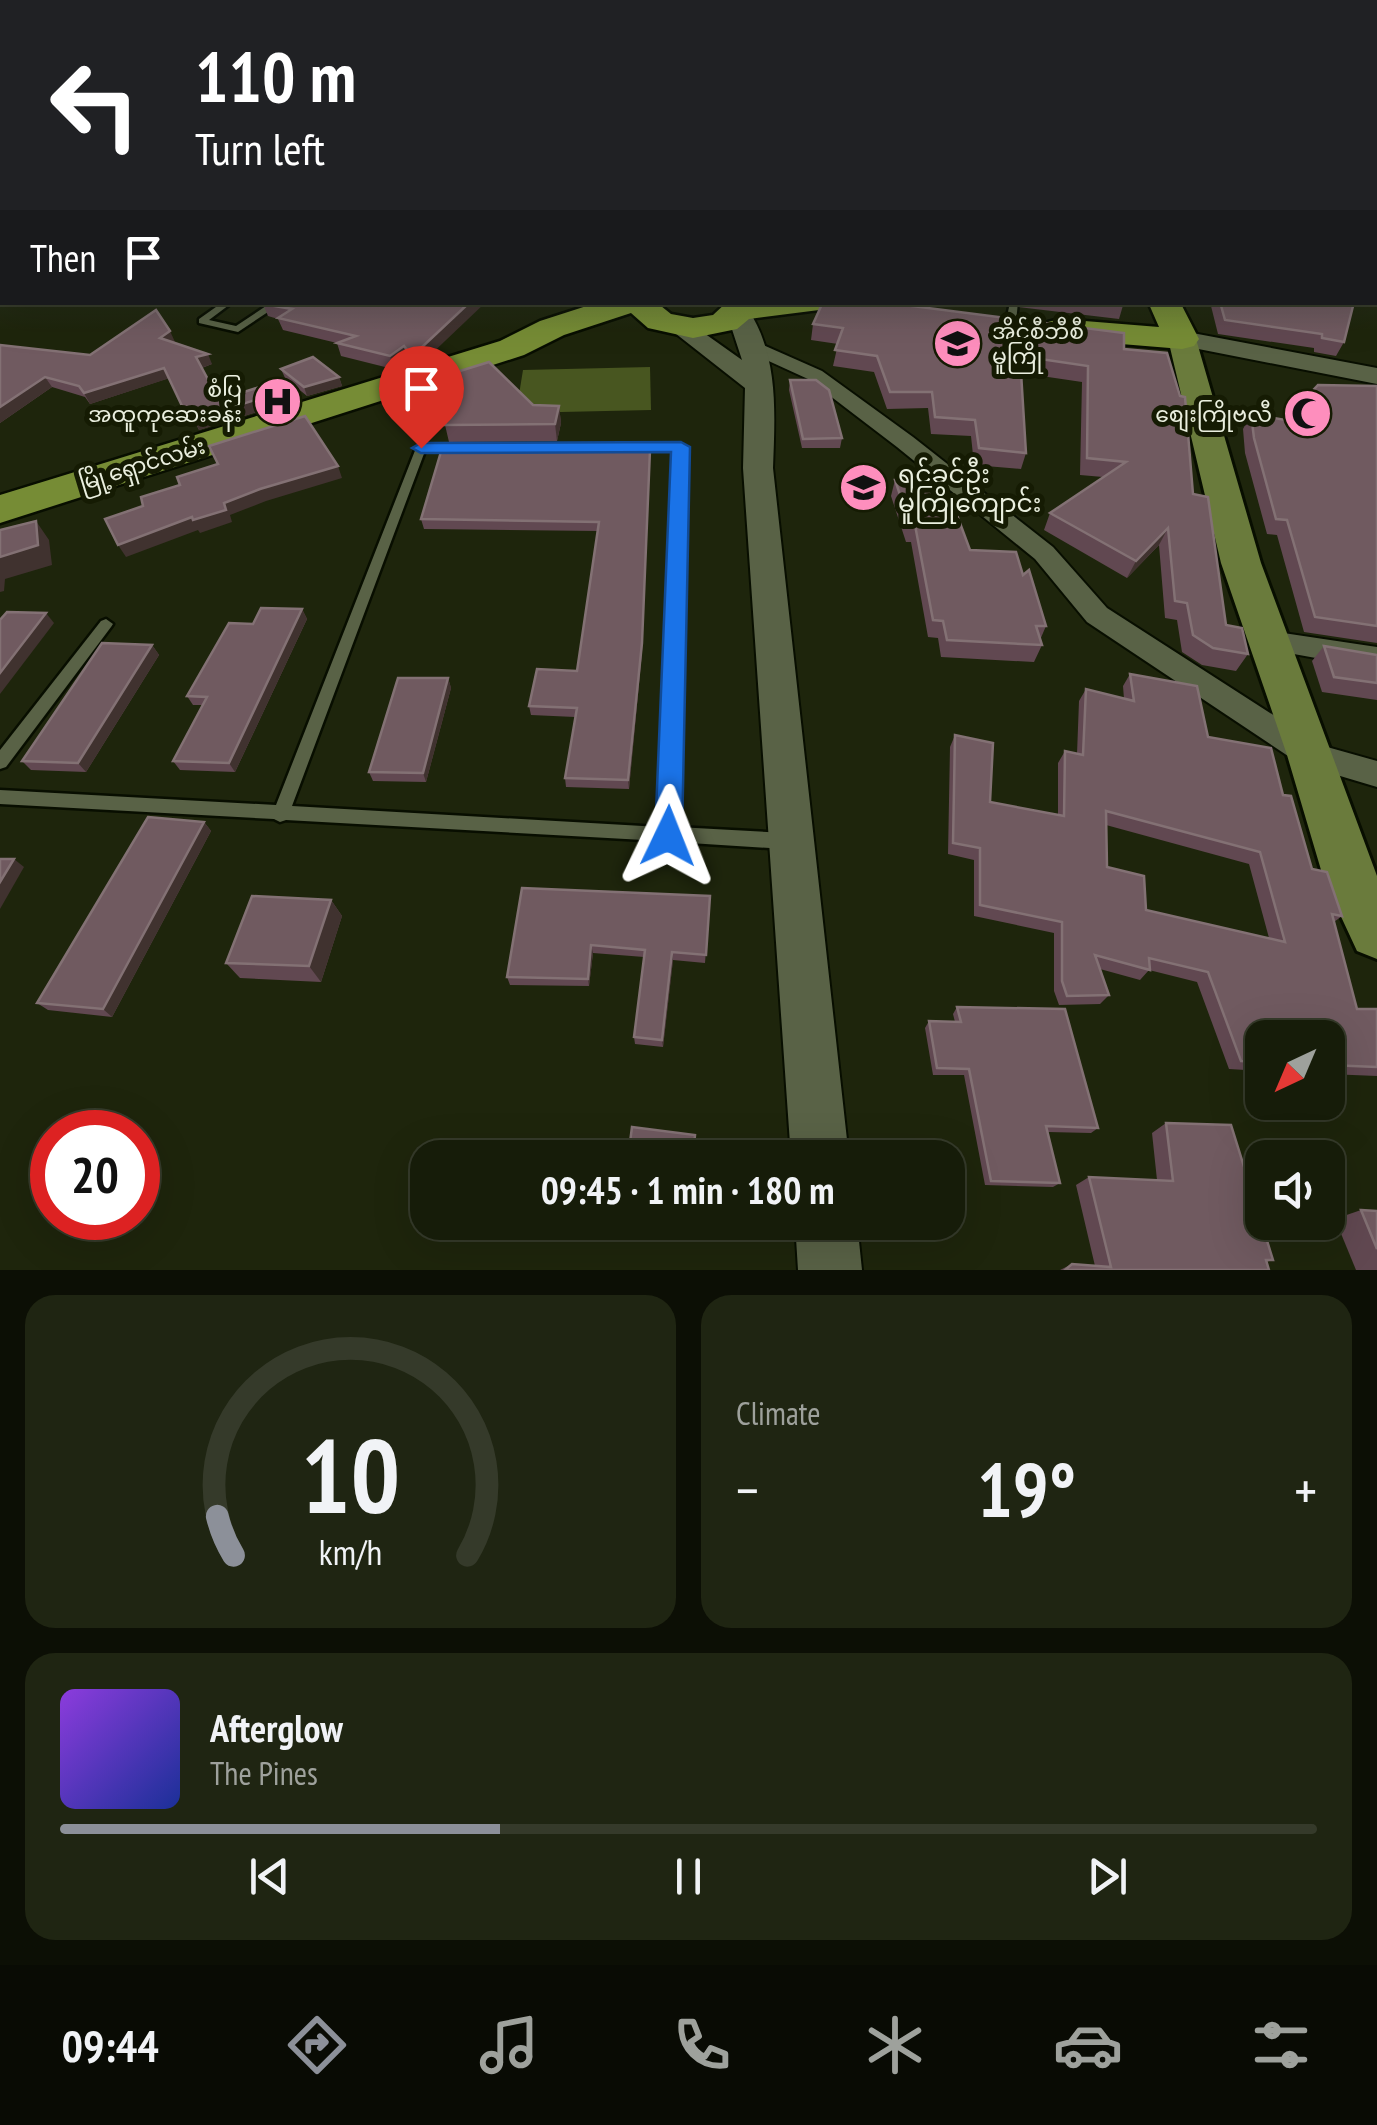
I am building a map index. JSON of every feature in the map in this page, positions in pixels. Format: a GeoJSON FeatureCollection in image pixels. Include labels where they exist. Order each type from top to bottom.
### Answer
{"type":"FeatureCollection","features":[{"type":"Feature","properties":{"kind":"highway","name":"မြို့ရှောင်လမ်း"},"geometry":{"type":"LineString","coordinates":[[0,509],[512,348],[562,342],[651,313],[702,327],[724,322],[741,309],[784,305]]}},
{"type":"Feature","properties":{"kind":"highway"},"geometry":{"type":"LineString","coordinates":[[974,317],[1012,312],[1173,321]]}},
{"type":"Feature","properties":{"kind":"main road"},"geometry":{"type":"LineString","coordinates":[[741,309],[758,366],[758,468],[818,1140]]}},
{"type":"Feature","properties":{"kind":"main road"},"geometry":{"type":"LineString","coordinates":[[651,313],[758,366]]}},
{"type":"Feature","properties":{"kind":"main road"},"geometry":{"type":"LineString","coordinates":[[1173,321],[1377,376]]}},
{"type":"Feature","properties":{"kind":"main road"},"geometry":{"type":"LineString","coordinates":[[1173,321],[1242,563],[1311,755],[1350,880],[1377,932]]}},
{"type":"Feature","properties":{"kind":"main road"},"geometry":{"type":"LineString","coordinates":[[828,1240],[830,1270]]}},
{"type":"Feature","properties":{"kind":"street"},"geometry":{"type":"LineString","coordinates":[[758,366],[815,374],[1044,553],[1097,615],[1311,755],[1377,774]]}},
{"type":"Feature","properties":{"kind":"street"},"geometry":{"type":"LineString","coordinates":[[1270,641],[1377,658]]}},
{"type":"Feature","properties":{"kind":"lane"},"geometry":{"type":"LineString","coordinates":[[225,305],[202,321],[238,329],[274,305]]}},
{"type":"Feature","properties":{"kind":"lane"},"geometry":{"type":"LineString","coordinates":[[521,448],[681,447],[668,836]]}},
{"type":"Feature","properties":{"kind":"lane"},"geometry":{"type":"LineString","coordinates":[[280,815],[421,448],[481,448]]}},
{"type":"Feature","properties":{"kind":"lane"},"geometry":{"type":"LineString","coordinates":[[0,762],[106,624]]}},
{"type":"Feature","properties":{"kind":"lane"},"geometry":{"type":"LineString","coordinates":[[0,798],[792,841]]}},
{"type":"Feature","properties":{"kind":"shaded area"},"geometry":{"type":"Polygon","coordinates":[[[650,367],[651,410],[516,413],[523,370],[650,367]]]}},
{"type":"Feature","properties":{"kind":"building"},"geometry":{"type":"Polygon","coordinates":[[[269,305],[467,305],[421,348],[408,351],[404,346],[390,356],[337,343],[356,336],[278,318],[292,309],[269,305]]]}},
{"type":"Feature","properties":{"kind":"building"},"geometry":{"type":"Polygon","coordinates":[[[822,305],[905,305],[1124,333],[1124,349],[1167,353],[1180,396],[1185,397],[1193,494],[1208,497],[1226,625],[1242,628],[1248,654],[1213,648],[1193,635],[1187,603],[1175,601],[1168,528],[1136,561],[1050,513],[1126,462],[1087,458],[1088,366],[1020,356],[1026,453],[979,448],[975,420],[935,417],[932,392],[890,392],[877,356],[835,350],[843,328],[813,324],[822,305]]]}},
{"type":"Feature","properties":{"kind":"building"},"geometry":{"type":"Polygon","coordinates":[[[1221,305],[1353,305],[1344,342],[1322,338],[1322,334],[1225,320],[1221,305]]]}},
{"type":"Feature","properties":{"kind":"building"},"geometry":{"type":"Polygon","coordinates":[[[156,310],[170,331],[160,338],[208,354],[196,357],[219,400],[272,383],[281,392],[194,419],[188,407],[183,408],[164,368],[84,393],[79,386],[45,377],[0,407],[0,345],[90,355],[156,310]]]}},
{"type":"Feature","properties":{"kind":"building"},"geometry":{"type":"Polygon","coordinates":[[[313,357],[339,377],[304,387],[281,369],[313,357]]]}},
{"type":"Feature","properties":{"kind":"building"},"geometry":{"type":"Polygon","coordinates":[[[489,362],[533,405],[559,406],[555,424],[445,425],[452,401],[428,402],[434,379],[489,362]]]}},
{"type":"Feature","properties":{"kind":"building"},"geometry":{"type":"Polygon","coordinates":[[[790,380],[816,380],[829,390],[842,438],[803,439],[790,380]]]}},
{"type":"Feature","properties":{"kind":"building"},"geometry":{"type":"Polygon","coordinates":[[[1318,385],[1377,386],[1377,626],[1315,617],[1287,520],[1276,519],[1254,438],[1251,414],[1285,420],[1318,385]]]}},
{"type":"Feature","properties":{"kind":"building"},"geometry":{"type":"Polygon","coordinates":[[[305,416],[338,466],[260,489],[224,503],[226,510],[193,520],[192,517],[118,545],[105,519],[143,506],[141,497],[180,485],[177,477],[218,464],[209,446],[305,416]]]}},
{"type":"Feature","properties":{"kind":"building"},"geometry":{"type":"Polygon","coordinates":[[[443,445],[650,450],[642,643],[628,780],[565,778],[577,708],[529,706],[537,669],[577,671],[599,522],[421,519],[443,445]]]}},
{"type":"Feature","properties":{"kind":"building"},"geometry":{"type":"Polygon","coordinates":[[[929,478],[947,515],[957,515],[970,550],[1016,552],[1023,575],[1029,570],[1046,626],[1036,626],[1042,645],[947,640],[943,621],[933,620],[915,525],[910,525],[895,480],[929,478]]]}},
{"type":"Feature","properties":{"kind":"building"},"geometry":{"type":"Polygon","coordinates":[[[36,521],[38,545],[0,557],[0,530],[36,521]]]}},
{"type":"Feature","properties":{"kind":"building"},"geometry":{"type":"Polygon","coordinates":[[[261,608],[302,609],[229,763],[173,761],[207,697],[187,696],[229,623],[253,624],[261,608]]]}},
{"type":"Feature","properties":{"kind":"building"},"geometry":{"type":"Polygon","coordinates":[[[7,612],[46,613],[0,673],[0,620],[7,612]]]}},
{"type":"Feature","properties":{"kind":"building"},"geometry":{"type":"Polygon","coordinates":[[[102,643],[152,645],[78,763],[22,761],[102,643]]]}},
{"type":"Feature","properties":{"kind":"building"},"geometry":{"type":"Polygon","coordinates":[[[1324,646],[1377,655],[1377,683],[1334,677],[1324,646]]]}},
{"type":"Feature","properties":{"kind":"building"},"geometry":{"type":"Polygon","coordinates":[[[1130,674],[1197,686],[1208,737],[1271,748],[1283,795],[1291,796],[1312,869],[1327,872],[1342,916],[1332,914],[1357,1009],[1377,1009],[1377,1067],[1345,1066],[1345,1020],[1245,1020],[1245,1061],[1241,1061],[1208,972],[1149,958],[1150,970],[1095,955],[1109,995],[1067,996],[1062,981],[1062,922],[980,905],[980,848],[953,843],[955,735],[993,743],[990,802],[1064,816],[1065,751],[1083,755],[1086,689],[1134,701],[1130,674]],[[1106,811],[1107,867],[1144,876],[1146,910],[1285,942],[1260,852],[1106,811]]]}},
{"type":"Feature","properties":{"kind":"building"},"geometry":{"type":"Polygon","coordinates":[[[398,678],[448,678],[423,773],[369,772],[398,678]]]}},
{"type":"Feature","properties":{"kind":"building"},"geometry":{"type":"Polygon","coordinates":[[[148,817],[204,822],[103,1009],[37,1003],[148,817]]]}},
{"type":"Feature","properties":{"kind":"building"},"geometry":{"type":"Polygon","coordinates":[[[0,859],[14,859],[0,882],[0,859]]]}},
{"type":"Feature","properties":{"kind":"building"},"geometry":{"type":"Polygon","coordinates":[[[522,888],[710,896],[706,955],[672,952],[662,1040],[634,1037],[645,950],[591,945],[588,979],[507,977],[522,888]]]}},
{"type":"Feature","properties":{"kind":"building"},"geometry":{"type":"Polygon","coordinates":[[[252,896],[331,900],[309,966],[226,963],[252,896]]]}},
{"type":"Feature","properties":{"kind":"building"},"geometry":{"type":"Polygon","coordinates":[[[957,1007],[1065,1009],[1098,1128],[1046,1126],[1060,1183],[991,1181],[969,1069],[937,1068],[929,1021],[961,1022],[957,1007]]]}},
{"type":"Feature","properties":{"kind":"building"},"geometry":{"type":"Polygon","coordinates":[[[1166,1123],[1231,1125],[1245,1170],[1245,1240],[1267,1240],[1273,1260],[1266,1260],[1269,1270],[1065,1270],[1072,1264],[1111,1267],[1089,1177],[1173,1181],[1166,1123]]]}},
{"type":"Feature","properties":{"kind":"building"},"geometry":{"type":"Polygon","coordinates":[[[632,1127],[695,1135],[695,1140],[630,1140],[632,1127]]]}},
{"type":"Feature","properties":{"kind":"building"},"geometry":{"type":"Polygon","coordinates":[[[1361,1210],[1377,1211],[1377,1249],[1361,1210]]]}},
{"type":"Feature","properties":{"kind":"place","name":"အိုင်စီဘီစီ မူကြို"},"geometry":{"type":"Point","coordinates":[957,344]}},
{"type":"Feature","properties":{"kind":"place","name":"စံပြ အထူကုဆေးခန်း"},"geometry":{"type":"Point","coordinates":[277,402]}},
{"type":"Feature","properties":{"kind":"place","name":"စျေးကြိုဗလီ"},"geometry":{"type":"Point","coordinates":[1307,414]}},
{"type":"Feature","properties":{"kind":"place","name":"ရင်ခွင်ဦး မူကြိုကျောင်း"},"geometry":{"type":"Point","coordinates":[863,488]}},
{"type":"Feature","properties":{"kind":"route"},"geometry":{"type":"LineString","coordinates":[[421,448],[681,447],[668,836]]}}]}
